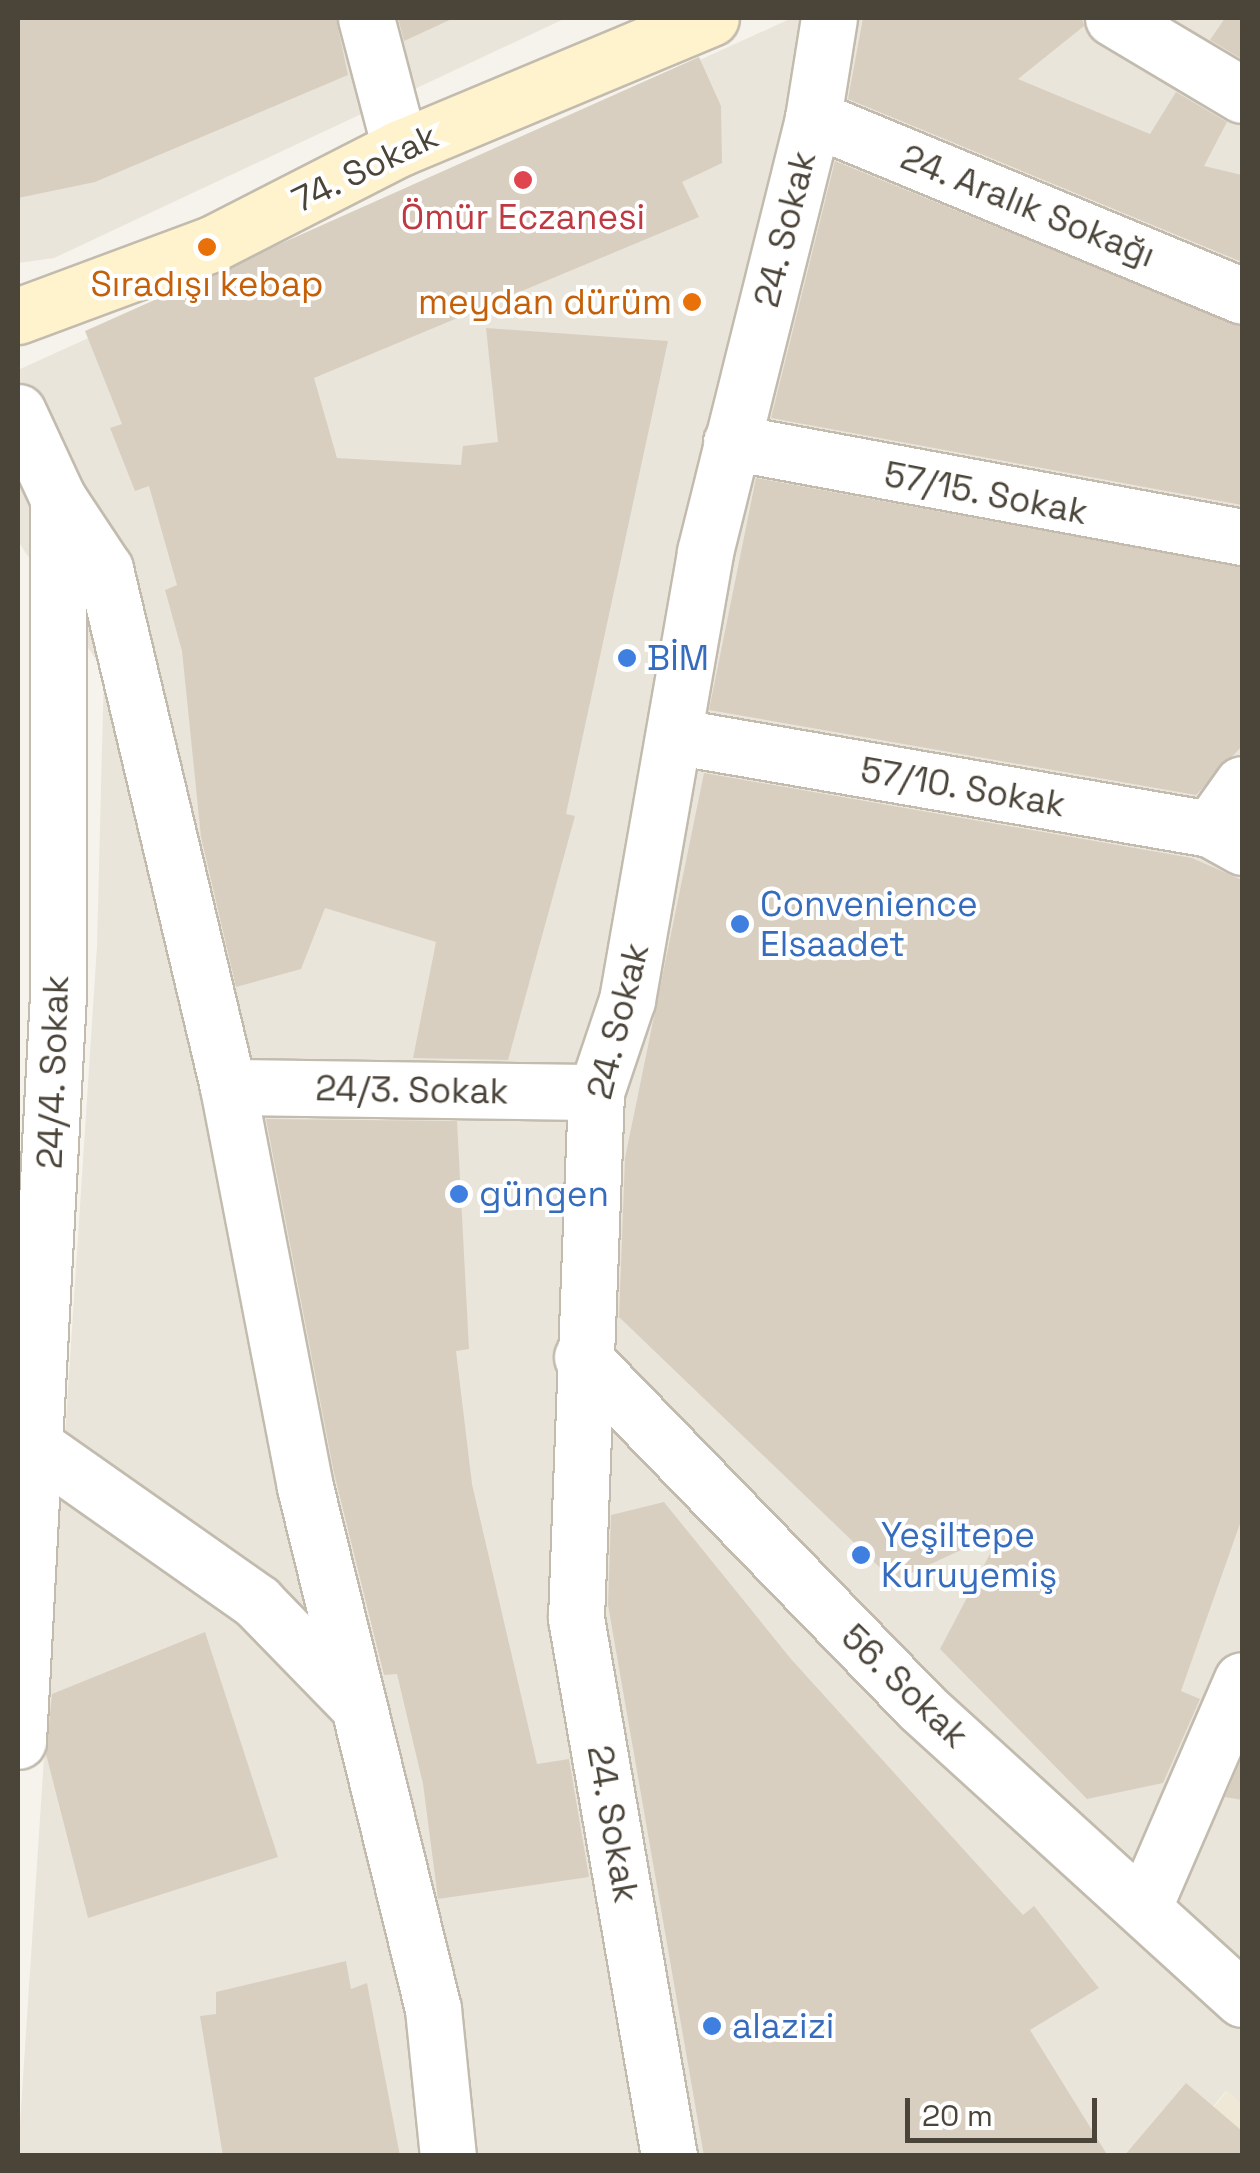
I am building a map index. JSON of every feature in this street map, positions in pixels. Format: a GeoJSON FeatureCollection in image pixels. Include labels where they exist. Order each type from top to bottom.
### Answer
{"type":"FeatureCollection","features":[{"type":"Feature","properties":{"kind":"main road","name":"74. Sokak"},"geometry":{"type":"LineString","coordinates":[[18,316],[214,243],[400,148],[686,22]]}},
{"type":"Feature","properties":{"kind":"street"},"geometry":{"type":"LineString","coordinates":[[366,18],[400,148]]}},
{"type":"Feature","properties":{"kind":"street","name":"24. Sokak"},"geometry":{"type":"LineString","coordinates":[[669,2156],[576,1618],[582,1357],[596,1092],[627,1000],[731,442],[813,118],[829,18]]}},
{"type":"Feature","properties":{"kind":"street"},"geometry":{"type":"LineString","coordinates":[[1113,18],[1242,95]]}},
{"type":"Feature","properties":{"kind":"street","name":"24. Aralık Sokağı"},"geometry":{"type":"LineString","coordinates":[[813,118],[1242,296]]}},
{"type":"Feature","properties":{"kind":"street","name":"24/4. Sokak"},"geometry":{"type":"LineString","coordinates":[[18,412],[58,498],[58,995],[30,1296],[34,1445],[18,1741]]}},
{"type":"Feature","properties":{"kind":"street","name":"57/15. Sokak"},"geometry":{"type":"LineString","coordinates":[[731,442],[1242,537]]}},
{"type":"Feature","properties":{"kind":"street"},"geometry":{"type":"LineString","coordinates":[[58,498],[105,569],[228,1087],[305,1487],[433,2009],[448,2156]]}},
{"type":"Feature","properties":{"kind":"street","name":"57/10. Sokak"},"geometry":{"type":"LineString","coordinates":[[679,737],[1226,838]]}},
{"type":"Feature","properties":{"kind":"street"},"geometry":{"type":"LineString","coordinates":[[1226,838],[1242,784]]}},
{"type":"Feature","properties":{"kind":"street","name":"24/3. Sokak"},"geometry":{"type":"LineString","coordinates":[[228,1087],[596,1092]]}},
{"type":"Feature","properties":{"kind":"street","name":"56. Sokak"},"geometry":{"type":"LineString","coordinates":[[582,1357],[920,1706],[1242,1998]]}},
{"type":"Feature","properties":{"kind":"street"},"geometry":{"type":"LineString","coordinates":[[34,1445],[257,1602],[359,1708]]}},
{"type":"Feature","properties":{"kind":"street"},"geometry":{"type":"LineString","coordinates":[[1144,1906],[1242,1680]]}},
{"type":"Feature","properties":{"kind":"shaded area"},"geometry":{"type":"Polygon","coordinates":[[[18,18],[566,18],[54,258],[18,263],[18,18]]]}},
{"type":"Feature","properties":{"kind":"shaded area"},"geometry":{"type":"Polygon","coordinates":[[[792,18],[1242,18],[1242,2104],[1226,2091],[1173,2155],[18,2155],[97,946],[104,672],[18,541],[18,370],[792,18]]]}},
{"type":"Feature","properties":{"kind":"shaded area"},"geometry":{"type":"Polygon","coordinates":[[[1227,2091],[1242,2104],[1242,2155],[1173,2156],[1227,2091]]]}},
{"type":"Feature","properties":{"kind":"building"},"geometry":{"type":"Polygon","coordinates":[[[18,18],[336,18],[348,75],[95,182],[18,198],[18,18]]]}},
{"type":"Feature","properties":{"kind":"building"},"geometry":{"type":"Polygon","coordinates":[[[398,18],[454,18],[404,41],[398,18]]]}},
{"type":"Feature","properties":{"kind":"building"},"geometry":{"type":"Polygon","coordinates":[[[863,18],[1082,18],[1084,26],[1018,79],[1150,134],[1176,92],[1227,122],[1204,166],[1242,175],[1242,262],[848,99],[863,18]]]}},
{"type":"Feature","properties":{"kind":"building"},"geometry":{"type":"Polygon","coordinates":[[[1225,18],[1242,18],[1242,59],[1210,40],[1225,18]]]}},
{"type":"Feature","properties":{"kind":"building"},"geometry":{"type":"Polygon","coordinates":[[[699,57],[721,106],[722,163],[682,182],[699,217],[314,378],[337,458],[461,465],[463,446],[498,442],[486,328],[668,341],[566,814],[575,816],[508,1060],[413,1058],[436,942],[325,908],[301,969],[236,987],[201,837],[182,651],[165,590],[177,585],[149,486],[135,491],[110,428],[122,424],[85,331],[699,57]]]}},
{"type":"Feature","properties":{"kind":"building"},"geometry":{"type":"Polygon","coordinates":[[[835,161],[1242,327],[1242,505],[771,418],[835,161]]]}},
{"type":"Feature","properties":{"kind":"building"},"geometry":{"type":"Polygon","coordinates":[[[756,478],[1242,567],[1242,746],[1196,795],[709,710],[756,478]]]}},
{"type":"Feature","properties":{"kind":"building"},"geometry":{"type":"Polygon","coordinates":[[[704,773],[1192,858],[1242,880],[1242,1518],[1181,1691],[1200,1699],[1163,1783],[1087,1799],[940,1649],[1002,1531],[894,1581],[619,1317],[625,1158],[704,773]]]}},
{"type":"Feature","properties":{"kind":"building"},"geometry":{"type":"Polygon","coordinates":[[[266,1119],[457,1121],[469,1349],[456,1351],[472,1484],[537,1764],[569,1759],[589,1877],[438,1899],[423,1784],[397,1674],[384,1675],[334,1473],[266,1119]]]}},
{"type":"Feature","properties":{"kind":"building"},"geometry":{"type":"Polygon","coordinates":[[[664,1502],[791,1659],[1023,1915],[1034,1906],[1099,1988],[1030,2030],[1108,2156],[704,2156],[608,1605],[611,1515],[664,1502]]]}},
{"type":"Feature","properties":{"kind":"building"},"geometry":{"type":"Polygon","coordinates":[[[205,1632],[278,1857],[88,1918],[46,1754],[52,1694],[205,1632]]]}},
{"type":"Feature","properties":{"kind":"building"},"geometry":{"type":"Polygon","coordinates":[[[1242,1757],[1242,1800],[1225,1797],[1242,1757]]]}},
{"type":"Feature","properties":{"kind":"building"},"geometry":{"type":"Polygon","coordinates":[[[346,1961],[351,1989],[367,1983],[400,2156],[223,2156],[200,2016],[216,2014],[216,1992],[346,1961]]]}},
{"type":"Feature","properties":{"kind":"building"},"geometry":{"type":"Polygon","coordinates":[[[1186,2083],[1242,2131],[1242,2156],[1124,2156],[1186,2083]]]}},
{"type":"Feature","properties":{"kind":"place","name":"Ömür Eczanesi"},"geometry":{"type":"Point","coordinates":[523,180]}},
{"type":"Feature","properties":{"kind":"place","name":"Sıradışı kebap"},"geometry":{"type":"Point","coordinates":[207,247]}},
{"type":"Feature","properties":{"kind":"place","name":"meydan dürüm"},"geometry":{"type":"Point","coordinates":[692,302]}},
{"type":"Feature","properties":{"kind":"place","name":"BİM"},"geometry":{"type":"Point","coordinates":[627,658]}},
{"type":"Feature","properties":{"kind":"place","name":"Convenience Elsaadet"},"geometry":{"type":"Point","coordinates":[740,924]}},
{"type":"Feature","properties":{"kind":"place","name":"güngen"},"geometry":{"type":"Point","coordinates":[459,1194]}},
{"type":"Feature","properties":{"kind":"place","name":"Yeşiltepe Kuruyemiş"},"geometry":{"type":"Point","coordinates":[861,1555]}},
{"type":"Feature","properties":{"kind":"place","name":"alazizi"},"geometry":{"type":"Point","coordinates":[712,2026]}}]}
